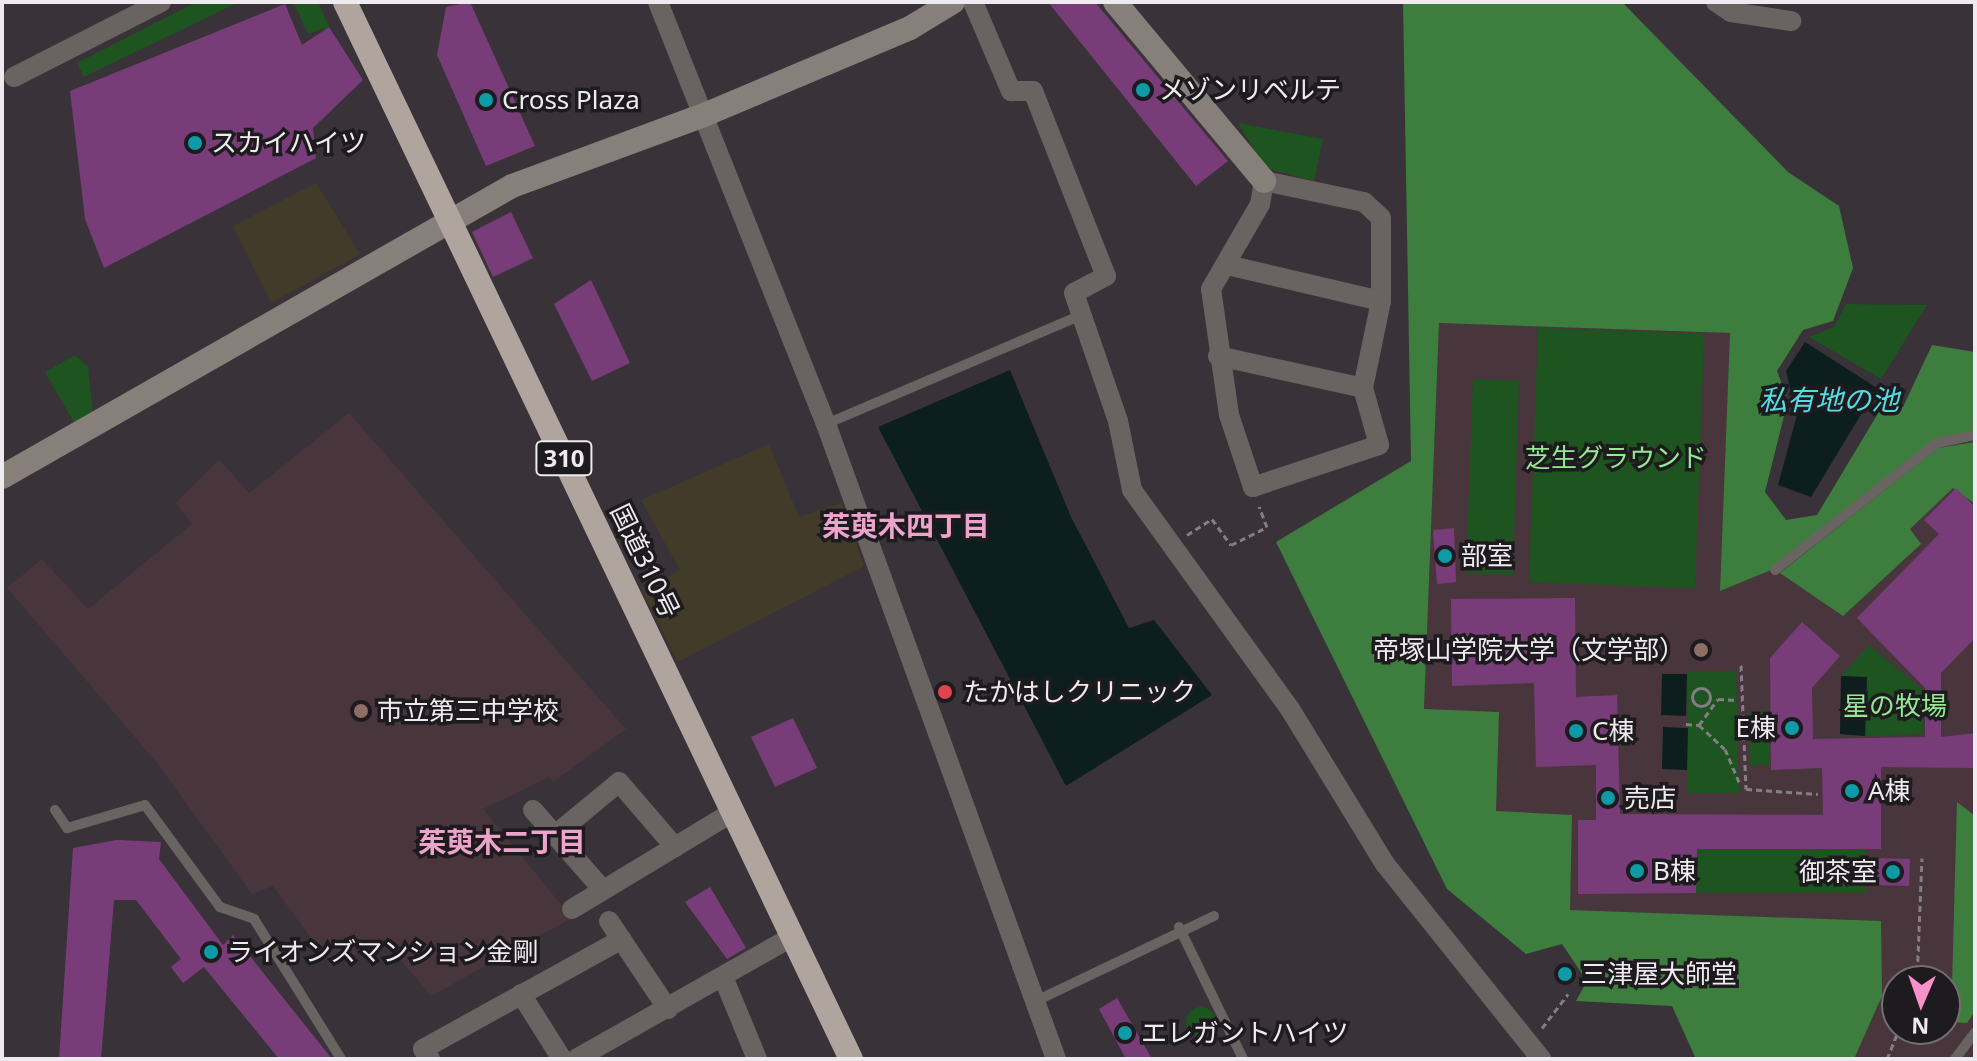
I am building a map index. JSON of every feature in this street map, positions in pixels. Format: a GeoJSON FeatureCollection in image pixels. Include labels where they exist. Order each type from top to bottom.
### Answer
{"type":"FeatureCollection","features":[{"type":"Feature","properties":{"kind":"highway","name":"国道310号"},"geometry":{"type":"LineString","coordinates":[[345,2],[851,1059]]}},
{"type":"Feature","properties":{"kind":"street"},"geometry":{"type":"LineString","coordinates":[[14,77],[161,2]]}},
{"type":"Feature","properties":{"kind":"street"},"geometry":{"type":"LineString","coordinates":[[658,2],[826,424],[1038,1000],[1056,1059]]}},
{"type":"Feature","properties":{"kind":"street"},"geometry":{"type":"LineString","coordinates":[[2,477],[449,218],[512,186],[704,115],[910,28],[953,2]]}},
{"type":"Feature","properties":{"kind":"street"},"geometry":{"type":"LineString","coordinates":[[973,2],[1011,91],[1033,91],[1106,276],[1074,293],[1084,314],[1132,490],[1168,548],[1290,709],[1385,864],[1541,1059]]}},
{"type":"Feature","properties":{"kind":"street"},"geometry":{"type":"LineString","coordinates":[[1115,2],[1264,181],[1376,211],[1381,301],[1363,388],[1379,445],[1253,487],[1218,356],[1211,289],[1227,265],[1264,181]]}},
{"type":"Feature","properties":{"kind":"street"},"geometry":{"type":"LineString","coordinates":[[1716,2],[1731,12],[1791,21]]}},
{"type":"Feature","properties":{"kind":"street"},"geometry":{"type":"LineString","coordinates":[[1227,265],[1381,301]]}},
{"type":"Feature","properties":{"kind":"street"},"geometry":{"type":"LineString","coordinates":[[1218,356],[1363,388]]}},
{"type":"Feature","properties":{"kind":"street"},"geometry":{"type":"LineString","coordinates":[[555,835],[619,782],[675,847]]}},
{"type":"Feature","properties":{"kind":"street"},"geometry":{"type":"LineString","coordinates":[[533,810],[603,890]]}},
{"type":"Feature","properties":{"kind":"street"},"geometry":{"type":"LineString","coordinates":[[572,909],[733,812]]}},
{"type":"Feature","properties":{"kind":"street"},"geometry":{"type":"LineString","coordinates":[[609,921],[668,1009]]}},
{"type":"Feature","properties":{"kind":"street"},"geometry":{"type":"LineString","coordinates":[[576,1059],[724,979],[793,936]]}},
{"type":"Feature","properties":{"kind":"street"},"geometry":{"type":"LineString","coordinates":[[430,1059],[423,1049],[622,939]]}},
{"type":"Feature","properties":{"kind":"street"},"geometry":{"type":"LineString","coordinates":[[724,979],[750,1056]]}},
{"type":"Feature","properties":{"kind":"street"},"geometry":{"type":"LineString","coordinates":[[521,994],[562,1059]]}},
{"type":"Feature","properties":{"kind":"lane"},"geometry":{"type":"LineString","coordinates":[[826,424],[1084,314]]}},
{"type":"Feature","properties":{"kind":"lane"},"geometry":{"type":"LineString","coordinates":[[1775,570],[1937,443],[1975,435]]}},
{"type":"Feature","properties":{"kind":"lane"},"geometry":{"type":"LineString","coordinates":[[55,810],[67,828],[145,805],[220,907],[254,919],[341,1059]]}},
{"type":"Feature","properties":{"kind":"lane"},"geometry":{"type":"LineString","coordinates":[[1038,1000],[1179,927],[1214,916]]}},
{"type":"Feature","properties":{"kind":"lane"},"geometry":{"type":"LineString","coordinates":[[1179,927],[1243,1059]]}},
{"type":"Feature","properties":{"kind":"lane"},"geometry":{"type":"LineString","coordinates":[[1955,1059],[1975,1032]]}},
{"type":"Feature","properties":{"kind":"path"},"geometry":{"type":"LineString","coordinates":[[1168,548],[1212,519],[1231,545],[1267,527],[1253,487]]}},
{"type":"Feature","properties":{"kind":"path"},"geometry":{"type":"LineString","coordinates":[[1741,665],[1746,789],[1818,794]]}},
{"type":"Feature","properties":{"kind":"path"},"geometry":{"type":"LineString","coordinates":[[1697,689],[1708,691],[1704,705],[1693,699],[1697,689]]}},
{"type":"Feature","properties":{"kind":"path"},"geometry":{"type":"LineString","coordinates":[[1699,725],[1718,699],[1737,700]]}},
{"type":"Feature","properties":{"kind":"path"},"geometry":{"type":"LineString","coordinates":[[1686,724],[1699,725],[1725,749],[1739,782]]}},
{"type":"Feature","properties":{"kind":"path"},"geometry":{"type":"LineString","coordinates":[[1918,965],[1922,858]]}},
{"type":"Feature","properties":{"kind":"path"},"geometry":{"type":"LineString","coordinates":[[1548,1022],[1568,994]]}},
{"type":"Feature","properties":{"kind":"shaded area"},"geometry":{"type":"Polygon","coordinates":[[[316,183],[360,254],[271,303],[233,226],[316,183]]]}},
{"type":"Feature","properties":{"kind":"shaded area","name":"帝塚山学院大学（文学部）"},"geometry":{"type":"Polygon","coordinates":[[[1439,323],[1730,333],[1720,591],[1776,568],[1937,443],[1975,435],[1975,1059],[1854,1059],[1881,921],[1570,910],[1424,709],[1439,323]]]}},
{"type":"Feature","properties":{"kind":"shaded area","name":"市立第三中学校"},"geometry":{"type":"Polygon","coordinates":[[[349,413],[626,729],[553,782],[549,777],[483,809],[572,918],[431,996],[383,939],[332,967],[273,886],[252,894],[157,763],[7,588],[42,559],[88,609],[192,524],[176,503],[219,459],[249,493],[349,413]]]}},
{"type":"Feature","properties":{"kind":"shaded area"},"geometry":{"type":"Polygon","coordinates":[[[769,444],[799,517],[842,502],[864,566],[678,662],[641,589],[680,570],[641,500],[769,444]]]}},
{"type":"Feature","properties":{"kind":"green space"},"geometry":{"type":"Polygon","coordinates":[[[196,2],[239,2],[84,77],[77,63],[196,2]]]}},
{"type":"Feature","properties":{"kind":"green space"},"geometry":{"type":"Polygon","coordinates":[[[293,2],[318,2],[329,27],[308,34],[293,2]]]}},
{"type":"Feature","properties":{"kind":"green space"},"geometry":{"type":"Polygon","coordinates":[[[1403,2],[1622,2],[1788,172],[1839,206],[1853,268],[1833,321],[1803,330],[1777,371],[1788,400],[1765,492],[1786,520],[1817,515],[1883,405],[1903,407],[1932,345],[1975,352],[1975,435],[1937,443],[1776,568],[1720,591],[1730,333],[1439,323],[1424,709],[1499,712],[1496,811],[1572,815],[1570,910],[1881,921],[1881,998],[1854,1059],[1696,1059],[1672,1006],[1576,1001],[1587,981],[1562,944],[1526,954],[1447,889],[1276,542],[1411,461],[1403,2]]]}},
{"type":"Feature","properties":{"kind":"green space"},"geometry":{"type":"Polygon","coordinates":[[[1238,123],[1323,139],[1314,181],[1265,168],[1238,123]]]}},
{"type":"Feature","properties":{"kind":"green space"},"geometry":{"type":"Polygon","coordinates":[[[1846,304],[1927,305],[1881,379],[1809,337],[1834,327],[1846,304]]]}},
{"type":"Feature","properties":{"kind":"green space","name":"芝生グラウンド"},"geometry":{"type":"Polygon","coordinates":[[[1538,328],[1704,334],[1695,588],[1529,582],[1538,328]]]}},
{"type":"Feature","properties":{"kind":"green space"},"geometry":{"type":"Polygon","coordinates":[[[75,355],[88,367],[94,423],[74,423],[45,372],[75,355]]]}},
{"type":"Feature","properties":{"kind":"green space"},"geometry":{"type":"Polygon","coordinates":[[[1473,379],[1519,381],[1513,575],[1466,573],[1473,379]]]}},
{"type":"Feature","properties":{"kind":"green space"},"geometry":{"type":"Polygon","coordinates":[[[1975,442],[1975,504],[1953,488],[1910,529],[1921,544],[1843,616],[1780,573],[1938,448],[1975,442]]]}},
{"type":"Feature","properties":{"kind":"green space","name":"星の牧場"},"geometry":{"type":"Polygon","coordinates":[[[1869,645],[1923,690],[1923,734],[1865,736],[1867,677],[1841,676],[1869,645]]]}},
{"type":"Feature","properties":{"kind":"green space"},"geometry":{"type":"Polygon","coordinates":[[[1688,671],[1736,671],[1739,793],[1688,793],[1688,671]]]}},
{"type":"Feature","properties":{"kind":"green space"},"geometry":{"type":"Polygon","coordinates":[[[1749,711],[1769,712],[1770,765],[1750,765],[1749,711]]]}},
{"type":"Feature","properties":{"kind":"green space"},"geometry":{"type":"Polygon","coordinates":[[[1957,802],[1975,816],[1975,1011],[1967,1023],[1961,1023],[1961,965],[1953,965],[1957,802]]]}},
{"type":"Feature","properties":{"kind":"green space"},"geometry":{"type":"Polygon","coordinates":[[[1697,849],[1865,849],[1866,893],[1696,893],[1697,849]]]}},
{"type":"Feature","properties":{"kind":"green space"},"geometry":{"type":"Polygon","coordinates":[[[1201,1007],[1212,1011],[1216,1022],[1212,1033],[1201,1037],[1190,1033],[1186,1022],[1190,1011],[1201,1007]]]}},
{"type":"Feature","properties":{"kind":"water","name":"私有地の池"},"geometry":{"type":"Polygon","coordinates":[[[1805,342],[1877,388],[1811,497],[1778,485],[1797,415],[1786,371],[1805,342]]]}},
{"type":"Feature","properties":{"kind":"water"},"geometry":{"type":"Polygon","coordinates":[[[1010,370],[1071,517],[1129,628],[1154,620],[1212,695],[1066,786],[878,427],[1010,370]]]}},
{"type":"Feature","properties":{"kind":"water"},"geometry":{"type":"Polygon","coordinates":[[[1662,674],[1687,674],[1686,716],[1661,715],[1662,674]]]}},
{"type":"Feature","properties":{"kind":"water"},"geometry":{"type":"Polygon","coordinates":[[[1841,676],[1867,677],[1865,736],[1840,734],[1841,676]]]}},
{"type":"Feature","properties":{"kind":"water"},"geometry":{"type":"Polygon","coordinates":[[[1663,727],[1688,728],[1687,770],[1662,769],[1663,727]]]}},
{"type":"Feature","properties":{"kind":"building","name":"Cross Plaza"},"geometry":{"type":"Polygon","coordinates":[[[470,2],[535,146],[486,166],[437,55],[446,7],[470,2]]]}},
{"type":"Feature","properties":{"kind":"building","name":"メゾンリベルテ"},"geometry":{"type":"Polygon","coordinates":[[[1048,2],[1095,2],[1228,161],[1196,186],[1048,2]]]}},
{"type":"Feature","properties":{"kind":"building","name":"スカイハイツ"},"geometry":{"type":"Polygon","coordinates":[[[285,4],[302,45],[329,27],[363,80],[313,128],[316,158],[104,268],[85,219],[70,91],[285,4]]]}},
{"type":"Feature","properties":{"kind":"building"},"geometry":{"type":"Polygon","coordinates":[[[511,212],[533,258],[493,277],[472,232],[511,212]]]}},
{"type":"Feature","properties":{"kind":"building"},"geometry":{"type":"Polygon","coordinates":[[[591,280],[630,363],[592,381],[554,304],[591,280]]]}},
{"type":"Feature","properties":{"kind":"building"},"geometry":{"type":"Polygon","coordinates":[[[1956,488],[1975,507],[1975,638],[1941,673],[1941,737],[1975,733],[1975,768],[1881,767],[1881,849],[1697,849],[1696,893],[1578,894],[1578,820],[1596,820],[1596,765],[1536,767],[1534,683],[1452,686],[1451,599],[1575,598],[1576,697],[1617,695],[1620,814],[1823,815],[1822,768],[1771,770],[1770,658],[1802,622],[1840,656],[1812,688],[1813,739],[1925,737],[1925,688],[1857,618],[1939,534],[1924,520],[1956,488]]]}},
{"type":"Feature","properties":{"kind":"building","name":"部室"},"geometry":{"type":"Polygon","coordinates":[[[1454,528],[1456,582],[1437,584],[1433,530],[1454,528]]]}},
{"type":"Feature","properties":{"kind":"building"},"geometry":{"type":"Polygon","coordinates":[[[793,718],[817,768],[775,787],[751,737],[793,718]]]}},
{"type":"Feature","properties":{"kind":"building","name":"ライオンズマンション金剛"},"geometry":{"type":"Polygon","coordinates":[[[117,840],[161,842],[159,859],[223,945],[233,935],[332,1059],[279,1059],[204,967],[183,983],[171,967],[181,959],[136,900],[114,900],[101,1059],[59,1059],[73,848],[117,840]]]}},
{"type":"Feature","properties":{"kind":"building","name":"御茶室"},"geometry":{"type":"Polygon","coordinates":[[[1878,858],[1910,859],[1909,886],[1877,885],[1878,858]]]}},
{"type":"Feature","properties":{"kind":"building"},"geometry":{"type":"Polygon","coordinates":[[[710,887],[746,948],[727,959],[685,902],[710,887]]]}},
{"type":"Feature","properties":{"kind":"building","name":"エレガントハイツ"},"geometry":{"type":"Polygon","coordinates":[[[1117,998],[1152,1059],[1126,1059],[1099,1009],[1117,998]]]}},
{"type":"Feature","properties":{"kind":"place","name":"メゾンリベルテ"},"geometry":{"type":"Point","coordinates":[1143,90]}},
{"type":"Feature","properties":{"kind":"place","name":"Cross Plaza"},"geometry":{"type":"Point","coordinates":[486,100]}},
{"type":"Feature","properties":{"kind":"place","name":"スカイハイツ"},"geometry":{"type":"Point","coordinates":[195,143]}},
{"type":"Feature","properties":{"kind":"place","name":"部室"},"geometry":{"type":"Point","coordinates":[1445,556]}},
{"type":"Feature","properties":{"kind":"place","name":"帝塚山学院大学（文学部）"},"geometry":{"type":"Point","coordinates":[1701,650]}},
{"type":"Feature","properties":{"kind":"place","name":"たかはしクリニック"},"geometry":{"type":"Point","coordinates":[945,692]}},
{"type":"Feature","properties":{"kind":"place","name":"市立第三中学校"},"geometry":{"type":"Point","coordinates":[361,711]}},
{"type":"Feature","properties":{"kind":"place","name":"E棟"},"geometry":{"type":"Point","coordinates":[1792,728]}},
{"type":"Feature","properties":{"kind":"place","name":"C棟"},"geometry":{"type":"Point","coordinates":[1576,731]}},
{"type":"Feature","properties":{"kind":"place","name":"A棟"},"geometry":{"type":"Point","coordinates":[1852,791]}},
{"type":"Feature","properties":{"kind":"place","name":"売店"},"geometry":{"type":"Point","coordinates":[1608,798]}},
{"type":"Feature","properties":{"kind":"place","name":"B棟"},"geometry":{"type":"Point","coordinates":[1637,871]}},
{"type":"Feature","properties":{"kind":"place","name":"御茶室"},"geometry":{"type":"Point","coordinates":[1893,872]}},
{"type":"Feature","properties":{"kind":"place","name":"ライオンズマンション金剛"},"geometry":{"type":"Point","coordinates":[211,952]}},
{"type":"Feature","properties":{"kind":"place","name":"三津屋大師堂"},"geometry":{"type":"Point","coordinates":[1565,974]}},
{"type":"Feature","properties":{"kind":"place","name":"エレガントハイツ"},"geometry":{"type":"Point","coordinates":[1125,1033]}},
{"type":"Feature","properties":{"kind":"district","name":"茱萸木四丁目"},"geometry":{"type":"Point","coordinates":[906,525]}},
{"type":"Feature","properties":{"kind":"district","name":"茱萸木二丁目"},"geometry":{"type":"Point","coordinates":[502,841]}}]}
